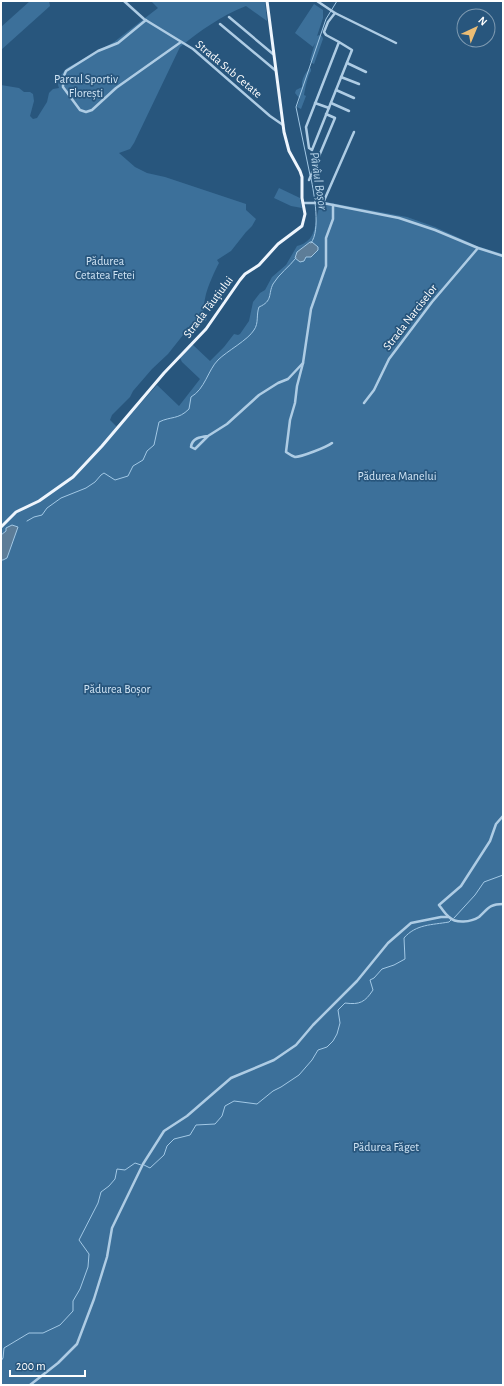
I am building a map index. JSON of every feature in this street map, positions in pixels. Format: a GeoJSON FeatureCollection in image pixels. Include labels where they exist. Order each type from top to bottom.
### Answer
{"type":"FeatureCollection","features":[{"type":"Feature","properties":{"kind":"main road","name":"Strada Tăuțiului"},"geometry":{"type":"LineString","coordinates":[[1,527],[16,512],[39,501],[73,477],[102,446],[168,369],[206,329],[245,274],[259,265],[278,244],[302,226],[305,214],[301,174],[287,147],[275,70],[267,1]]}},
{"type":"Feature","properties":{"kind":"street","name":"Strada Sub Cetate"},"geometry":{"type":"LineString","coordinates":[[124,1],[141,17],[193,49],[270,116],[283,124]]}},
{"type":"Feature","properties":{"kind":"street"},"geometry":{"type":"LineString","coordinates":[[317,1],[334,13],[396,43]]}},
{"type":"Feature","properties":{"kind":"street"},"geometry":{"type":"LineString","coordinates":[[334,13],[324,32],[326,35],[339,42],[352,50],[312,150],[309,148],[306,127],[339,42]]}},
{"type":"Feature","properties":{"kind":"street"},"geometry":{"type":"LineString","coordinates":[[229,17],[273,54]]}},
{"type":"Feature","properties":{"kind":"street"},"geometry":{"type":"LineString","coordinates":[[146,20],[118,43],[98,51],[66,72],[63,78],[62,86],[80,110],[86,112],[92,110],[116,88],[181,42]]}},
{"type":"Feature","properties":{"kind":"street"},"geometry":{"type":"LineString","coordinates":[[220,24],[275,70]]}},
{"type":"Feature","properties":{"kind":"street"},"geometry":{"type":"LineString","coordinates":[[347,63],[366,72]]}},
{"type":"Feature","properties":{"kind":"street"},"geometry":{"type":"LineString","coordinates":[[342,77],[359,84]]}},
{"type":"Feature","properties":{"kind":"street"},"geometry":{"type":"LineString","coordinates":[[336,90],[354,98]]}},
{"type":"Feature","properties":{"kind":"street"},"geometry":{"type":"LineString","coordinates":[[315,102],[329,108]]}},
{"type":"Feature","properties":{"kind":"street"},"geometry":{"type":"LineString","coordinates":[[331,103],[349,111]]}},
{"type":"Feature","properties":{"kind":"street"},"geometry":{"type":"LineString","coordinates":[[309,180],[335,118],[326,114]]}},
{"type":"Feature","properties":{"kind":"street"},"geometry":{"type":"LineString","coordinates":[[323,203],[354,132]]}},
{"type":"Feature","properties":{"kind":"street"},"geometry":{"type":"LineString","coordinates":[[304,202],[323,203],[399,218],[503,256]]}},
{"type":"Feature","properties":{"kind":"street"},"geometry":{"type":"LineString","coordinates":[[332,443],[326,447],[297,456],[289,455],[286,452],[290,420],[303,363],[311,309],[326,266],[326,238],[333,219],[333,206]]}},
{"type":"Feature","properties":{"kind":"street","name":"Strada Narciselor"},"geometry":{"type":"LineString","coordinates":[[364,403],[374,390],[389,359],[432,302],[478,248]]}},
{"type":"Feature","properties":{"kind":"street"},"geometry":{"type":"LineString","coordinates":[[208,436],[197,438],[192,442],[191,447],[197,447],[208,436],[227,424],[259,395],[278,383],[288,380],[303,363]]}},
{"type":"Feature","properties":{"kind":"street"},"geometry":{"type":"LineString","coordinates":[[451,919],[439,905],[461,886],[490,841],[496,824],[503,816]]}},
{"type":"Feature","properties":{"kind":"street"},"geometry":{"type":"LineString","coordinates":[[30,1385],[58,1363],[77,1344],[94,1299],[107,1257],[112,1228],[143,1165],[164,1131],[187,1116],[232,1078],[274,1060],[296,1044],[357,981],[388,943],[411,923],[441,916],[467,921],[473,920],[491,906],[503,904]]}},
{"type":"Feature","properties":{"kind":"green space"},"geometry":{"type":"Polygon","coordinates":[[[30,1],[49,1],[50,6],[1,50],[1,27],[30,1]]]}},
{"type":"Feature","properties":{"kind":"green space"},"geometry":{"type":"Polygon","coordinates":[[[151,1],[265,1],[267,21],[246,6],[228,14],[195,35],[180,47],[134,143],[130,149],[119,153],[135,167],[147,173],[165,177],[246,204],[246,210],[256,219],[231,251],[217,260],[219,263],[205,299],[202,316],[207,318],[206,321],[199,319],[187,330],[168,354],[152,369],[133,391],[130,397],[112,415],[110,420],[118,428],[157,385],[179,406],[200,379],[182,362],[180,358],[192,344],[210,361],[234,334],[240,334],[249,321],[253,302],[260,293],[265,290],[272,277],[286,265],[297,246],[308,240],[314,232],[319,208],[324,208],[326,202],[407,217],[435,227],[477,246],[503,254],[503,1385],[1,1385],[1,85],[19,88],[24,92],[30,92],[33,94],[34,101],[30,116],[33,119],[37,118],[47,102],[49,93],[53,89],[59,88],[58,85],[60,76],[67,68],[114,42],[158,8],[151,1]]]}},
{"type":"Feature","properties":{"kind":"green space"},"geometry":{"type":"Polygon","coordinates":[[[314,4],[323,10],[323,18],[317,36],[322,36],[323,39],[314,64],[310,60],[315,43],[313,47],[295,33],[314,4]]]}},
{"type":"Feature","properties":{"kind":"green space"},"geometry":{"type":"Polygon","coordinates":[[[311,68],[304,95],[306,96],[301,109],[297,107],[300,99],[295,93],[296,90],[302,87],[304,76],[311,68]]]}},
{"type":"Feature","properties":{"kind":"green space"},"geometry":{"type":"Polygon","coordinates":[[[279,188],[300,198],[302,208],[291,206],[274,198],[279,188]]]}},
{"type":"Feature","properties":{"kind":"shaded area"},"geometry":{"type":"Polygon","coordinates":[[[310,242],[318,247],[318,250],[311,257],[306,257],[304,261],[300,262],[295,258],[297,252],[310,242]]]}},
{"type":"Feature","properties":{"kind":"shaded area"},"geometry":{"type":"Polygon","coordinates":[[[12,525],[18,527],[7,558],[1,560],[1,535],[6,531],[6,528],[12,525]]]}},
{"type":"Feature","properties":{"kind":"waterway","name":"Pârâul Boșor"},"geometry":{"type":"LineString","coordinates":[[310,175],[296,107],[326,19],[337,1]]}},
{"type":"Feature","properties":{"kind":"waterway","name":"Pârâul Boșor"},"geometry":{"type":"LineString","coordinates":[[311,178],[315,202],[316,221],[316,230],[311,243]]}},
{"type":"Feature","properties":{"kind":"waterway","name":"Pârâul Boșor"},"geometry":{"type":"LineString","coordinates":[[27,521],[42,515],[47,508],[61,498],[86,488],[104,473],[115,480],[128,476],[133,466],[143,460],[147,451],[154,445],[159,422],[181,415],[189,409],[191,397],[200,389],[218,360],[251,334],[256,325],[259,307],[268,300],[273,284],[296,258]]}},
{"type":"Feature","properties":{"kind":"waterway"},"geometry":{"type":"LineString","coordinates":[[454,918],[475,895],[484,882],[503,875]]}},
{"type":"Feature","properties":{"kind":"waterway"},"geometry":{"type":"LineString","coordinates":[[144,1165],[150,1168],[164,1155],[167,1146],[174,1139],[190,1135],[196,1125],[215,1124],[222,1116],[225,1106],[234,1101],[257,1104],[273,1091],[299,1075],[312,1060],[318,1050],[327,1047],[333,1041],[340,1023],[338,1010],[345,1003],[355,1004],[365,1000],[373,990],[370,980],[374,978],[382,969],[405,959],[404,938],[409,933],[419,928],[449,922],[451,920]]}},
{"type":"Feature","properties":{"kind":"waterway"},"geometry":{"type":"LineString","coordinates":[[1,1361],[3,1358],[4,1348],[29,1333],[43,1333],[60,1325],[73,1311],[73,1301],[80,1289],[88,1267],[89,1254],[79,1240],[98,1203],[101,1192],[115,1179],[117,1169],[125,1170],[135,1163],[141,1165]]}},
{"type":"Feature","properties":{"kind":"park label","name":"Parcul Sportiv Florești"},"geometry":{"type":"Point","coordinates":[86,86]}},
{"type":"Feature","properties":{"kind":"park label","name":"Pădurea Cetatea Fetei"},"geometry":{"type":"Point","coordinates":[105,268]}},
{"type":"Feature","properties":{"kind":"park label","name":"Pădurea Manelui"},"geometry":{"type":"Point","coordinates":[397,476]}},
{"type":"Feature","properties":{"kind":"park label","name":"Pădurea Boșor"},"geometry":{"type":"Point","coordinates":[117,689]}},
{"type":"Feature","properties":{"kind":"park label","name":"Pădurea Făget"},"geometry":{"type":"Point","coordinates":[386,1147]}}]}
